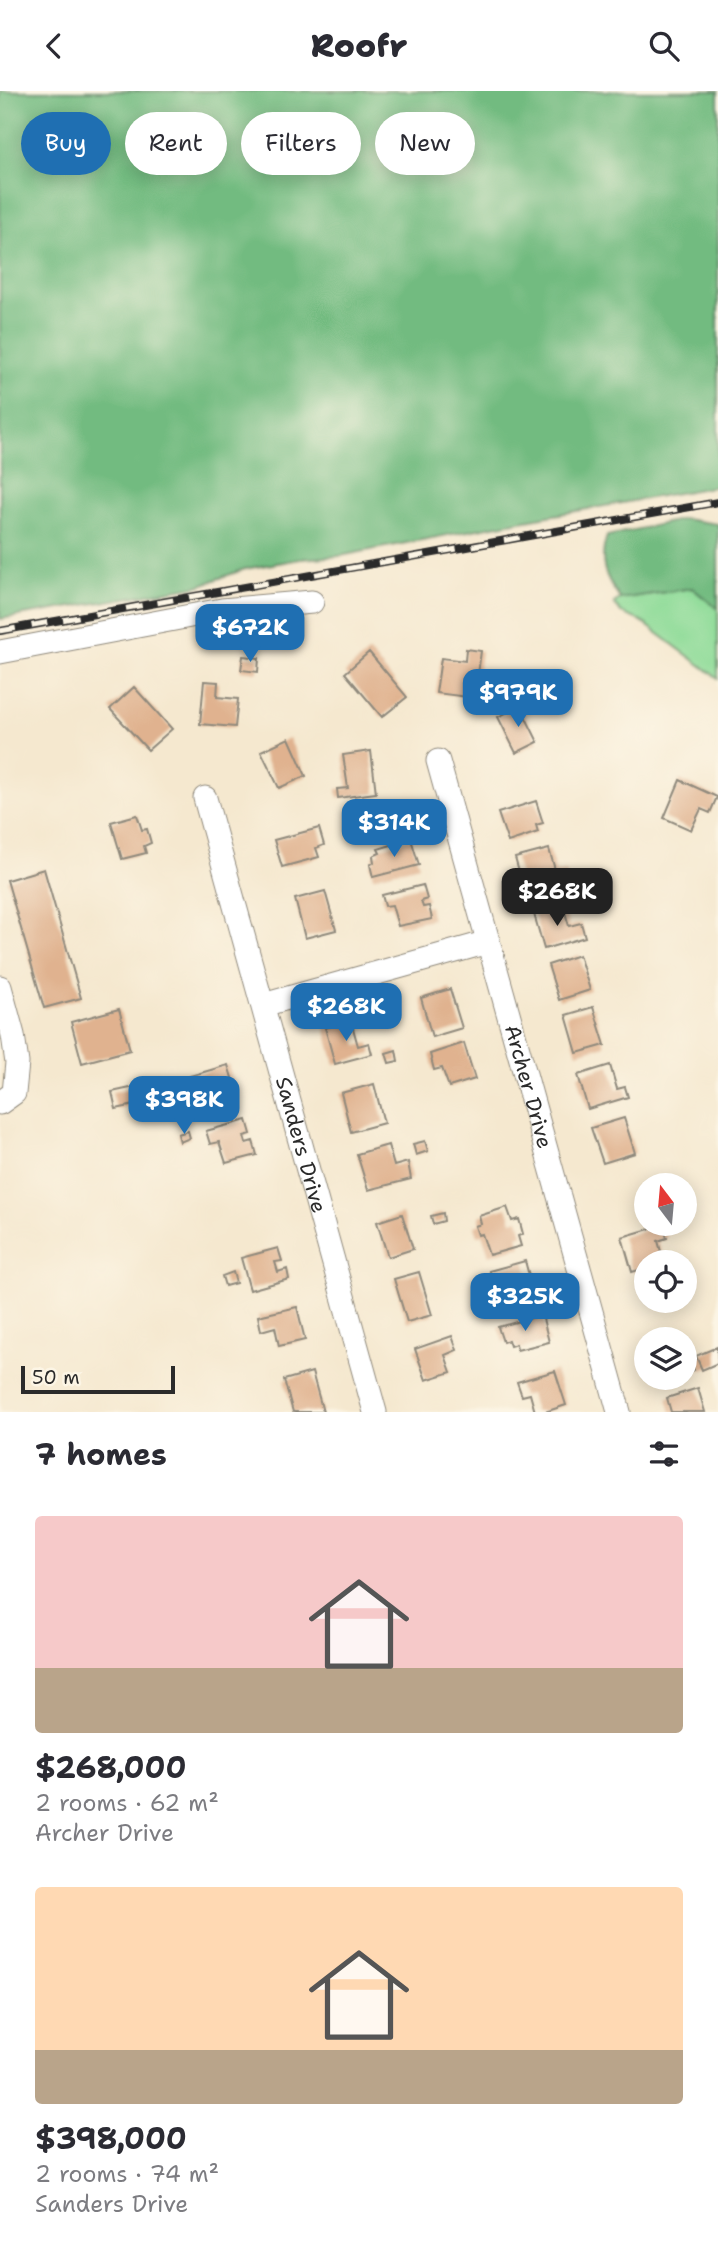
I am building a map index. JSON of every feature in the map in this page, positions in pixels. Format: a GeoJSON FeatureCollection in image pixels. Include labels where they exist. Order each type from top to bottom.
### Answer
{"type":"FeatureCollection","features":[{"type":"Feature","properties":{"kind":"street"},"geometry":{"type":"LineString","coordinates":[[0,652],[222,610],[312,602]]}},
{"type":"Feature","properties":{"kind":"street","name":"Archer Drive"},"geometry":{"type":"LineString","coordinates":[[438,761],[619,1412]]}},
{"type":"Feature","properties":{"kind":"street","name":"Sanders Drive"},"geometry":{"type":"LineString","coordinates":[[205,798],[375,1412]]}},
{"type":"Feature","properties":{"kind":"street"},"geometry":{"type":"LineString","coordinates":[[262,1005],[488,942]]}},
{"type":"Feature","properties":{"kind":"street"},"geometry":{"type":"LineString","coordinates":[[0,987],[13,1035],[17,1063],[14,1093],[0,1103]]}},
{"type":"Feature","properties":{"kind":"green space"},"geometry":{"type":"Polygon","coordinates":[[[0,91],[718,91],[718,486],[340,556],[300,559],[245,569],[198,586],[0,619],[0,91]]]}},
{"type":"Feature","properties":{"kind":"green space"},"geometry":{"type":"Polygon","coordinates":[[[684,519],[718,524],[718,609],[692,588],[620,599],[604,569],[603,554],[607,536],[684,519]]]}},
{"type":"Feature","properties":{"kind":"green space"},"geometry":{"type":"Polygon","coordinates":[[[692,588],[718,609],[718,678],[641,621],[621,613],[614,603],[620,599],[692,588]]]}},
{"type":"Feature","properties":{"kind":"building"},"geometry":{"type":"Polygon","coordinates":[[[466,649],[481,651],[475,698],[436,693],[441,658],[465,661],[466,649]]]}},
{"type":"Feature","properties":{"kind":"building"},"geometry":{"type":"Polygon","coordinates":[[[369,652],[407,697],[382,717],[345,673],[369,652]]]}},
{"type":"Feature","properties":{"kind":"building"},"geometry":{"type":"Polygon","coordinates":[[[243,656],[259,658],[258,672],[241,670],[243,656]]]}},
{"type":"Feature","properties":{"kind":"building"},"geometry":{"type":"Polygon","coordinates":[[[204,681],[218,682],[217,697],[238,699],[235,727],[200,724],[204,681]]]}},
{"type":"Feature","properties":{"kind":"building"},"geometry":{"type":"Polygon","coordinates":[[[134,687],[172,729],[148,750],[110,709],[134,687]]]}},
{"type":"Feature","properties":{"kind":"building"},"geometry":{"type":"Polygon","coordinates":[[[520,706],[538,742],[516,753],[498,717],[520,706]]]}},
{"type":"Feature","properties":{"kind":"building"},"geometry":{"type":"Polygon","coordinates":[[[289,738],[306,776],[279,788],[261,751],[289,738]]]}},
{"type":"Feature","properties":{"kind":"building"},"geometry":{"type":"Polygon","coordinates":[[[371,751],[376,793],[338,798],[337,789],[348,788],[343,755],[371,751]]]}},
{"type":"Feature","properties":{"kind":"building"},"geometry":{"type":"Polygon","coordinates":[[[680,780],[717,797],[710,813],[701,809],[691,830],[664,818],[680,780]]]}},
{"type":"Feature","properties":{"kind":"building"},"geometry":{"type":"Polygon","coordinates":[[[536,801],[543,823],[536,825],[538,832],[508,842],[498,813],[536,801]]]}},
{"type":"Feature","properties":{"kind":"building"},"geometry":{"type":"Polygon","coordinates":[[[137,815],[142,830],[147,829],[151,843],[144,846],[146,853],[122,859],[111,822],[137,815]]]}},
{"type":"Feature","properties":{"kind":"building"},"geometry":{"type":"Polygon","coordinates":[[[319,828],[324,845],[316,848],[319,857],[282,867],[274,840],[319,828]]]}},
{"type":"Feature","properties":{"kind":"building"},"geometry":{"type":"Polygon","coordinates":[[[411,839],[419,865],[373,877],[370,865],[374,862],[373,856],[380,853],[378,849],[411,839]]]}},
{"type":"Feature","properties":{"kind":"building"},"geometry":{"type":"Polygon","coordinates":[[[549,849],[556,873],[566,871],[569,881],[525,893],[515,858],[549,849]]]}},
{"type":"Feature","properties":{"kind":"building"},"geometry":{"type":"Polygon","coordinates":[[[44,869],[81,998],[44,1008],[7,880],[44,869]]]}},
{"type":"Feature","properties":{"kind":"building"},"geometry":{"type":"Polygon","coordinates":[[[423,885],[427,899],[421,901],[423,907],[429,906],[432,919],[398,926],[392,905],[385,906],[382,895],[423,885]]]}},
{"type":"Feature","properties":{"kind":"building"},"geometry":{"type":"Polygon","coordinates":[[[325,891],[336,930],[305,938],[295,899],[325,891]]]}},
{"type":"Feature","properties":{"kind":"building"},"geometry":{"type":"Polygon","coordinates":[[[563,905],[569,926],[581,923],[585,937],[544,949],[534,914],[563,905]]]}},
{"type":"Feature","properties":{"kind":"building"},"geometry":{"type":"Polygon","coordinates":[[[579,955],[590,990],[559,1000],[548,965],[579,955]]]}},
{"type":"Feature","properties":{"kind":"building"},"geometry":{"type":"Polygon","coordinates":[[[450,989],[462,1028],[432,1037],[421,998],[450,989]]]}},
{"type":"Feature","properties":{"kind":"building"},"geometry":{"type":"Polygon","coordinates":[[[593,1007],[605,1045],[577,1053],[566,1015],[593,1007]]]}},
{"type":"Feature","properties":{"kind":"building"},"geometry":{"type":"Polygon","coordinates":[[[119,1009],[130,1050],[82,1063],[71,1022],[119,1009]]]}},
{"type":"Feature","properties":{"kind":"building"},"geometry":{"type":"Polygon","coordinates":[[[351,1021],[358,1046],[369,1043],[372,1054],[335,1064],[325,1028],[351,1021]]]}},
{"type":"Feature","properties":{"kind":"building"},"geometry":{"type":"Polygon","coordinates":[[[464,1043],[475,1079],[449,1087],[442,1068],[434,1070],[430,1054],[464,1043]]]}},
{"type":"Feature","properties":{"kind":"building"},"geometry":{"type":"Polygon","coordinates":[[[396,1050],[398,1061],[389,1063],[386,1053],[396,1050]]]}},
{"type":"Feature","properties":{"kind":"building"},"geometry":{"type":"Polygon","coordinates":[[[228,1065],[233,1081],[225,1083],[227,1090],[234,1088],[238,1101],[207,1110],[201,1091],[194,1094],[190,1076],[228,1065]]]}},
{"type":"Feature","properties":{"kind":"building"},"geometry":{"type":"Polygon","coordinates":[[[610,1065],[617,1089],[625,1087],[628,1097],[588,1109],[578,1075],[610,1065]]]}},
{"type":"Feature","properties":{"kind":"building"},"geometry":{"type":"Polygon","coordinates":[[[374,1084],[384,1123],[351,1132],[341,1093],[374,1084]]]}},
{"type":"Feature","properties":{"kind":"building"},"geometry":{"type":"Polygon","coordinates":[[[135,1087],[139,1104],[116,1109],[112,1092],[135,1087]]]}},
{"type":"Feature","properties":{"kind":"building"},"geometry":{"type":"Polygon","coordinates":[[[177,1091],[180,1100],[171,1103],[168,1094],[177,1091]]]}},
{"type":"Feature","properties":{"kind":"building"},"geometry":{"type":"Polygon","coordinates":[[[624,1118],[635,1153],[603,1163],[591,1128],[624,1118]]]}},
{"type":"Feature","properties":{"kind":"building"},"geometry":{"type":"Polygon","coordinates":[[[247,1120],[251,1134],[244,1136],[246,1143],[253,1141],[257,1155],[226,1163],[219,1142],[210,1144],[206,1131],[247,1120]]]}},
{"type":"Feature","properties":{"kind":"building"},"geometry":{"type":"Polygon","coordinates":[[[188,1131],[190,1138],[180,1142],[178,1134],[188,1131]]]}},
{"type":"Feature","properties":{"kind":"building"},"geometry":{"type":"Polygon","coordinates":[[[425,1141],[428,1151],[416,1155],[413,1144],[425,1141]]]}},
{"type":"Feature","properties":{"kind":"building"},"geometry":{"type":"Polygon","coordinates":[[[388,1145],[394,1166],[408,1162],[411,1179],[368,1190],[357,1154],[388,1145]]]}},
{"type":"Feature","properties":{"kind":"building"},"geometry":{"type":"Polygon","coordinates":[[[507,1207],[512,1221],[519,1219],[523,1234],[518,1236],[521,1246],[489,1255],[482,1234],[478,1235],[475,1226],[481,1224],[479,1216],[507,1207]]]}},
{"type":"Feature","properties":{"kind":"building"},"geometry":{"type":"Polygon","coordinates":[[[443,1213],[444,1221],[433,1224],[431,1216],[443,1213]]]}},
{"type":"Feature","properties":{"kind":"building"},"geometry":{"type":"Polygon","coordinates":[[[402,1214],[413,1249],[388,1257],[377,1222],[402,1214]]]}},
{"type":"Feature","properties":{"kind":"building"},"geometry":{"type":"Polygon","coordinates":[[[634,1233],[634,1236],[667,1238],[658,1241],[661,1250],[634,1250],[632,1272],[622,1237],[634,1233]]]}},
{"type":"Feature","properties":{"kind":"building"},"geometry":{"type":"Polygon","coordinates":[[[278,1248],[282,1261],[275,1262],[278,1272],[287,1269],[289,1279],[250,1290],[241,1258],[278,1248]]]}},
{"type":"Feature","properties":{"kind":"building"},"geometry":{"type":"Polygon","coordinates":[[[525,1261],[535,1297],[509,1304],[503,1283],[493,1286],[489,1271],[525,1261]]]}},
{"type":"Feature","properties":{"kind":"building"},"geometry":{"type":"Polygon","coordinates":[[[233,1272],[236,1283],[225,1286],[222,1276],[233,1272]]]}},
{"type":"Feature","properties":{"kind":"building"},"geometry":{"type":"Polygon","coordinates":[[[419,1272],[432,1315],[407,1322],[394,1279],[419,1272]]]}},
{"type":"Feature","properties":{"kind":"building"},"geometry":{"type":"Polygon","coordinates":[[[297,1307],[305,1340],[279,1346],[275,1327],[261,1331],[258,1316],[297,1307]]]}},
{"type":"Feature","properties":{"kind":"building"},"geometry":{"type":"Polygon","coordinates":[[[542,1315],[549,1342],[517,1350],[516,1344],[510,1346],[508,1340],[503,1342],[498,1327],[542,1315]]]}},
{"type":"Feature","properties":{"kind":"building"},"geometry":{"type":"Polygon","coordinates":[[[452,1336],[457,1350],[445,1355],[451,1372],[426,1380],[415,1349],[452,1336]]]}},
{"type":"Feature","properties":{"kind":"building"},"geometry":{"type":"Polygon","coordinates":[[[717,1347],[718,1363],[702,1370],[697,1356],[717,1347]]]}},
{"type":"Feature","properties":{"kind":"building"},"geometry":{"type":"Polygon","coordinates":[[[555,1371],[566,1405],[545,1412],[535,1412],[530,1394],[522,1396],[517,1382],[555,1371]]]}},
{"type":"Feature","properties":{"kind":"building"},"geometry":{"type":"Polygon","coordinates":[[[312,1372],[323,1412],[293,1412],[284,1380],[312,1372]]]}},
{"type":"Feature","properties":{"kind":"building"},"geometry":{"type":"Polygon","coordinates":[[[697,1388],[705,1412],[671,1412],[667,1398],[697,1388]]]}},
{"type":"Feature","properties":{"kind":"railway"},"geometry":{"type":"LineString","coordinates":[[0,631],[718,502]]}}]}
